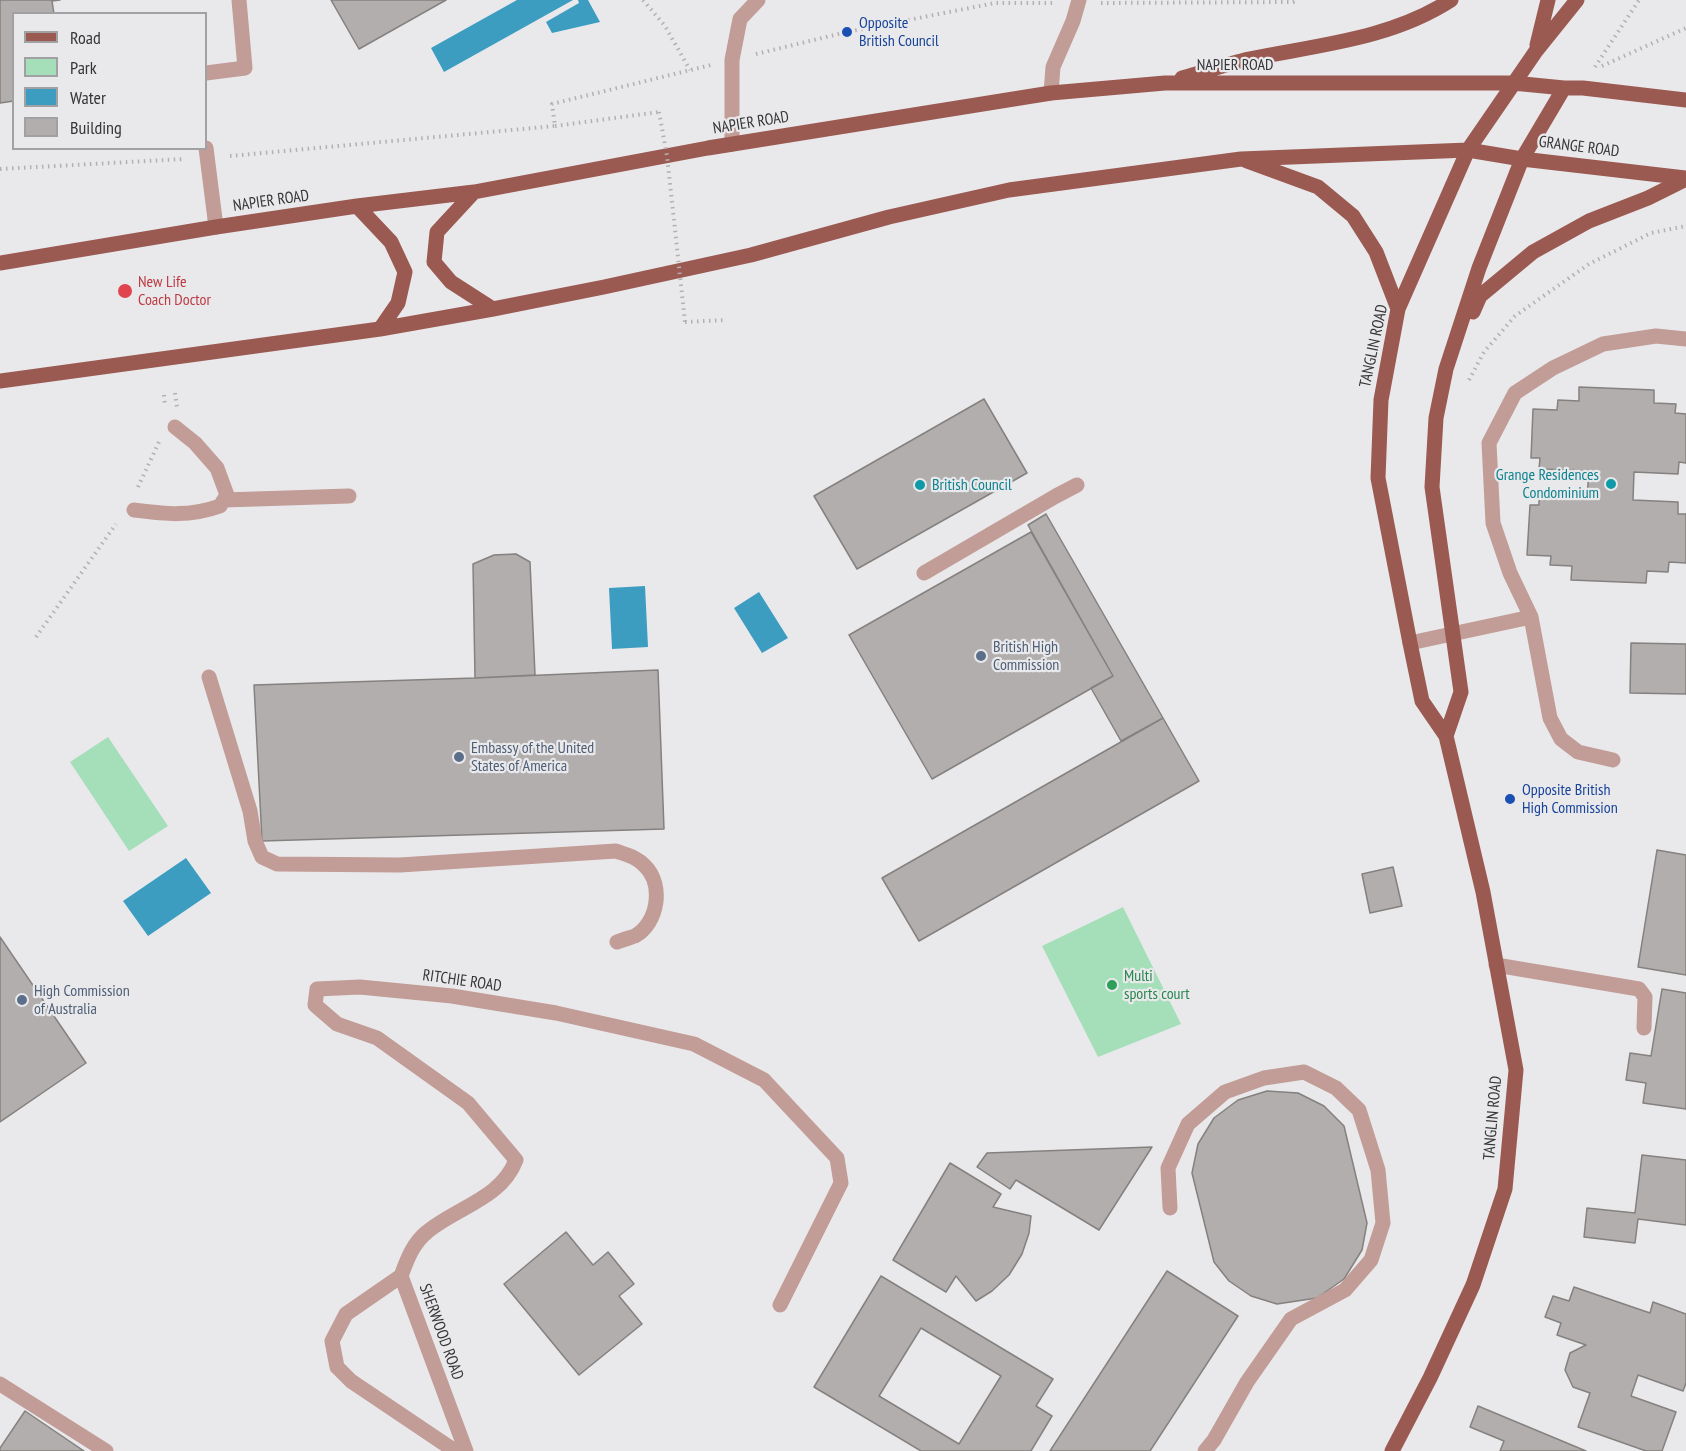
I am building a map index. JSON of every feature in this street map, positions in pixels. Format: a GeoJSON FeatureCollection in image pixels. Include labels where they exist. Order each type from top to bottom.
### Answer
{"type":"FeatureCollection","features":[{"type":"Feature","properties":{"kind":"main road"},"geometry":{"type":"LineString","coordinates":[[1165,83],[1246,60],[1315,48],[1379,33],[1434,11],[1451,0]]}},
{"type":"Feature","properties":{"kind":"main road"},"geometry":{"type":"LineString","coordinates":[[1536,51],[1548,0]]}},
{"type":"Feature","properties":{"kind":"main road","name":"TANGLIN ROAD"},"geometry":{"type":"LineString","coordinates":[[1392,1451],[1430,1378],[1473,1285],[1505,1189],[1516,1070],[1483,892],[1446,736],[1422,701],[1410,644],[1378,478],[1381,400],[1398,309],[1468,150],[1536,51],[1577,0]]}},
{"type":"Feature","properties":{"kind":"main road","name":"NAPIER ROAD"},"geometry":{"type":"LineString","coordinates":[[0,264],[216,227],[357,206],[474,192],[732,144],[1051,93],[1165,83],[1513,83]]}},
{"type":"Feature","properties":{"kind":"main road"},"geometry":{"type":"LineString","coordinates":[[1513,83],[1583,88],[1686,100]]}},
{"type":"Feature","properties":{"kind":"main road"},"geometry":{"type":"LineString","coordinates":[[1446,736],[1461,692],[1432,487],[1436,418],[1446,369],[1479,268],[1522,159],[1564,88]]}},
{"type":"Feature","properties":{"kind":"main road"},"geometry":{"type":"LineString","coordinates":[[0,381],[380,329],[493,309],[750,255],[890,217],[1009,190],[1241,159],[1468,150]]}},
{"type":"Feature","properties":{"kind":"main road","name":"GRANGE ROAD"},"geometry":{"type":"LineString","coordinates":[[1468,150],[1522,159],[1686,179]]}},
{"type":"Feature","properties":{"kind":"main road"},"geometry":{"type":"LineString","coordinates":[[1241,159],[1318,188],[1353,216],[1376,252],[1398,309]]}},
{"type":"Feature","properties":{"kind":"main road"},"geometry":{"type":"LineString","coordinates":[[1446,369],[1480,296],[1533,252],[1589,221],[1648,198],[1686,179]]}},
{"type":"Feature","properties":{"kind":"main road"},"geometry":{"type":"LineString","coordinates":[[474,192],[437,232],[434,262],[451,282],[493,309]]}},
{"type":"Feature","properties":{"kind":"main road"},"geometry":{"type":"LineString","coordinates":[[357,206],[391,243],[405,272],[398,303],[380,329]]}},
{"type":"Feature","properties":{"kind":"street"},"geometry":{"type":"LineString","coordinates":[[207,73],[246,68],[239,0]]}},
{"type":"Feature","properties":{"kind":"street"},"geometry":{"type":"LineString","coordinates":[[732,144],[732,60],[740,19],[759,0]]}},
{"type":"Feature","properties":{"kind":"street"},"geometry":{"type":"LineString","coordinates":[[1051,93],[1053,67],[1079,1]]}},
{"type":"Feature","properties":{"kind":"street"},"geometry":{"type":"LineString","coordinates":[[206,153],[216,227]]}},
{"type":"Feature","properties":{"kind":"street"},"geometry":{"type":"LineString","coordinates":[[1613,760],[1578,752],[1561,739],[1550,718],[1531,617],[1510,573],[1493,523],[1489,442],[1515,393],[1553,368],[1603,344],[1656,336],[1686,339]]}},
{"type":"Feature","properties":{"kind":"street"},"geometry":{"type":"LineString","coordinates":[[134,510],[178,515],[204,512],[220,506],[227,495],[217,468],[195,443],[175,427]]}},
{"type":"Feature","properties":{"kind":"street"},"geometry":{"type":"LineString","coordinates":[[924,573],[1077,485]]}},
{"type":"Feature","properties":{"kind":"street"},"geometry":{"type":"LineString","coordinates":[[224,500],[349,496]]}},
{"type":"Feature","properties":{"kind":"street"},"geometry":{"type":"LineString","coordinates":[[1410,644],[1531,617]]}},
{"type":"Feature","properties":{"kind":"street"},"geometry":{"type":"LineString","coordinates":[[209,677],[250,811],[255,841],[262,857],[277,864],[400,866],[616,851],[634,857],[647,867],[657,890],[653,916],[636,935],[617,942]]}},
{"type":"Feature","properties":{"kind":"street"},"geometry":{"type":"LineString","coordinates":[[1496,965],[1639,989],[1645,997],[1644,1028]]}},
{"type":"Feature","properties":{"kind":"street","name":"RITCHIE ROAD"},"geometry":{"type":"LineString","coordinates":[[401,1276],[410,1252],[426,1232],[484,1197],[511,1174],[516,1160],[468,1103],[377,1038],[337,1024],[315,1005],[317,989],[360,987],[452,996],[556,1013],[694,1044],[764,1080],[837,1158],[841,1183],[780,1305]]}},
{"type":"Feature","properties":{"kind":"street"},"geometry":{"type":"LineString","coordinates":[[1170,1208],[1168,1168],[1188,1124],[1225,1092],[1264,1078],[1304,1072],[1336,1088],[1359,1110],[1378,1170],[1383,1223],[1371,1260],[1345,1290],[1291,1319],[1247,1382],[1214,1440],[1205,1451]]}},
{"type":"Feature","properties":{"kind":"street","name":"SHERWOOD ROAD"},"geometry":{"type":"LineString","coordinates":[[455,1451],[351,1381],[337,1367],[332,1341],[346,1314],[401,1276],[466,1451]]}},
{"type":"Feature","properties":{"kind":"street"},"geometry":{"type":"LineString","coordinates":[[0,1384],[106,1451]]}},
{"type":"Feature","properties":{"kind":"path"},"geometry":{"type":"LineString","coordinates":[[643,0],[665,26],[690,70]]}},
{"type":"Feature","properties":{"kind":"path"},"geometry":{"type":"LineString","coordinates":[[555,126],[552,104],[847,32],[995,3],[1293,2],[1298,0]]}},
{"type":"Feature","properties":{"kind":"path"},"geometry":{"type":"LineString","coordinates":[[1639,0],[1593,70],[1686,28]]}},
{"type":"Feature","properties":{"kind":"path"},"geometry":{"type":"LineString","coordinates":[[0,169],[555,126],[659,112],[667,156],[685,322],[725,320]]}},
{"type":"Feature","properties":{"kind":"green space"},"geometry":{"type":"Polygon","coordinates":[[[108,737],[168,826],[129,851],[70,762],[108,737]]]}},
{"type":"Feature","properties":{"kind":"green space","name":"Multi sports court"},"geometry":{"type":"Polygon","coordinates":[[[1123,907],[1181,1024],[1098,1057],[1042,946],[1123,907]]]}},
{"type":"Feature","properties":{"kind":"water"},"geometry":{"type":"Polygon","coordinates":[[[517,0],[573,0],[444,72],[431,48],[517,0]]]}},
{"type":"Feature","properties":{"kind":"water"},"geometry":{"type":"Polygon","coordinates":[[[578,0],[588,0],[600,22],[552,33],[546,22],[579,3],[578,0]]]}},
{"type":"Feature","properties":{"kind":"water"},"geometry":{"type":"Polygon","coordinates":[[[645,586],[648,647],[612,649],[609,588],[645,586]]]}},
{"type":"Feature","properties":{"kind":"water"},"geometry":{"type":"Polygon","coordinates":[[[759,592],[788,638],[762,653],[734,608],[759,592]]]}},
{"type":"Feature","properties":{"kind":"water"},"geometry":{"type":"Polygon","coordinates":[[[186,858],[211,893],[148,936],[123,901],[186,858]]]}},
{"type":"Feature","properties":{"kind":"building"},"geometry":{"type":"Polygon","coordinates":[[[0,0],[60,0],[52,1],[54,12],[12,12],[12,101],[0,103],[0,0]]]}},
{"type":"Feature","properties":{"kind":"building"},"geometry":{"type":"Polygon","coordinates":[[[331,0],[446,0],[359,49],[331,0]]]}},
{"type":"Feature","properties":{"kind":"building","name":"Grange Residences Condominium"},"geometry":{"type":"Polygon","coordinates":[[[1579,387],[1654,390],[1654,403],[1676,404],[1675,413],[1686,414],[1686,463],[1679,462],[1678,474],[1634,472],[1633,500],[1678,502],[1678,514],[1686,514],[1686,563],[1669,562],[1668,572],[1647,571],[1646,583],[1571,580],[1572,566],[1550,565],[1551,556],[1527,555],[1530,505],[1539,505],[1539,495],[1587,497],[1589,471],[1539,469],[1540,458],[1531,458],[1533,409],[1557,410],[1558,400],[1579,401],[1579,387]]]}},
{"type":"Feature","properties":{"kind":"building","name":"British Council"},"geometry":{"type":"Polygon","coordinates":[[[984,399],[1027,473],[857,569],[814,496],[984,399]]]}},
{"type":"Feature","properties":{"kind":"building"},"geometry":{"type":"Polygon","coordinates":[[[1046,514],[1163,718],[1121,741],[1091,688],[1113,676],[1028,525],[1046,514]]]}},
{"type":"Feature","properties":{"kind":"building","name":"British High Commission"},"geometry":{"type":"Polygon","coordinates":[[[1031,532],[1113,676],[932,779],[849,635],[1031,532]]]}},
{"type":"Feature","properties":{"kind":"building"},"geometry":{"type":"Polygon","coordinates":[[[516,554],[530,562],[535,675],[475,678],[473,564],[494,555],[516,554]]]}},
{"type":"Feature","properties":{"kind":"building"},"geometry":{"type":"Polygon","coordinates":[[[1631,643],[1686,644],[1686,694],[1630,693],[1631,643]]]}},
{"type":"Feature","properties":{"kind":"building","name":"Embassy of the United States of America"},"geometry":{"type":"Polygon","coordinates":[[[658,670],[664,829],[262,841],[254,685],[658,670]]]}},
{"type":"Feature","properties":{"kind":"building"},"geometry":{"type":"Polygon","coordinates":[[[1163,718],[1199,781],[919,941],[882,878],[1163,718]]]}},
{"type":"Feature","properties":{"kind":"building"},"geometry":{"type":"Polygon","coordinates":[[[1657,850],[1686,855],[1686,975],[1638,967],[1657,850]]]}},
{"type":"Feature","properties":{"kind":"building"},"geometry":{"type":"Polygon","coordinates":[[[1393,867],[1402,906],[1370,913],[1362,874],[1393,867]]]}},
{"type":"Feature","properties":{"kind":"building","name":"High Commission of Australia"},"geometry":{"type":"Polygon","coordinates":[[[0,937],[86,1063],[0,1122],[0,937]]]}},
{"type":"Feature","properties":{"kind":"building"},"geometry":{"type":"Polygon","coordinates":[[[1662,989],[1686,993],[1686,1109],[1643,1103],[1646,1083],[1626,1080],[1630,1053],[1651,1056],[1662,989]]]}},
{"type":"Feature","properties":{"kind":"building"},"geometry":{"type":"Polygon","coordinates":[[[1267,1091],[1298,1093],[1324,1106],[1344,1126],[1367,1223],[1362,1250],[1344,1279],[1317,1298],[1277,1304],[1251,1296],[1229,1281],[1214,1262],[1192,1173],[1198,1144],[1214,1118],[1238,1100],[1267,1091]]]}},
{"type":"Feature","properties":{"kind":"building"},"geometry":{"type":"Polygon","coordinates":[[[1152,1147],[1099,1230],[1016,1180],[1010,1189],[977,1167],[987,1153],[1152,1147]]]}},
{"type":"Feature","properties":{"kind":"building"},"geometry":{"type":"Polygon","coordinates":[[[1642,1155],[1686,1160],[1686,1225],[1638,1219],[1635,1243],[1584,1237],[1587,1208],[1635,1213],[1642,1155]]]}},
{"type":"Feature","properties":{"kind":"building"},"geometry":{"type":"Polygon","coordinates":[[[950,1163],[1001,1194],[993,1207],[1031,1216],[1029,1233],[1022,1254],[1009,1275],[992,1291],[976,1301],[956,1276],[946,1292],[893,1260],[950,1163]]]}},
{"type":"Feature","properties":{"kind":"building"},"geometry":{"type":"Polygon","coordinates":[[[566,1232],[593,1265],[608,1252],[634,1284],[619,1296],[642,1324],[579,1375],[504,1284],[566,1232]]]}},
{"type":"Feature","properties":{"kind":"building"},"geometry":{"type":"Polygon","coordinates":[[[1167,1271],[1238,1316],[1150,1451],[1050,1451],[1167,1271]]]}},
{"type":"Feature","properties":{"kind":"building"},"geometry":{"type":"Polygon","coordinates":[[[881,1276],[1053,1379],[1036,1406],[1052,1416],[1031,1451],[921,1451],[814,1387],[881,1276]],[[921,1328],[879,1396],[959,1444],[1001,1376],[921,1328]]]}},
{"type":"Feature","properties":{"kind":"building"},"geometry":{"type":"Polygon","coordinates":[[[1574,1287],[1650,1313],[1653,1302],[1686,1314],[1686,1383],[1683,1391],[1638,1375],[1631,1396],[1676,1412],[1662,1451],[1646,1451],[1578,1427],[1590,1393],[1573,1387],[1565,1370],[1570,1353],[1586,1345],[1557,1335],[1561,1323],[1545,1317],[1553,1296],[1569,1301],[1574,1287]]]}},
{"type":"Feature","properties":{"kind":"building"},"geometry":{"type":"Polygon","coordinates":[[[1478,1406],[1586,1451],[1500,1451],[1504,1441],[1470,1427],[1478,1406]]]}},
{"type":"Feature","properties":{"kind":"building"},"geometry":{"type":"Polygon","coordinates":[[[25,1411],[84,1451],[0,1451],[25,1411]]]}},
{"type":"Feature","properties":{"kind":"place","name":"Opposite British Council"},"geometry":{"type":"Point","coordinates":[847,32]}},
{"type":"Feature","properties":{"kind":"place","name":"New Life Coach Doctor"},"geometry":{"type":"Point","coordinates":[125,291]}},
{"type":"Feature","properties":{"kind":"place","name":"Grange Residences Condominium"},"geometry":{"type":"Point","coordinates":[1611,484]}},
{"type":"Feature","properties":{"kind":"place","name":"British Council"},"geometry":{"type":"Point","coordinates":[920,485]}},
{"type":"Feature","properties":{"kind":"place","name":"British High Commission"},"geometry":{"type":"Point","coordinates":[981,656]}},
{"type":"Feature","properties":{"kind":"place","name":"Embassy of the United States of America"},"geometry":{"type":"Point","coordinates":[459,757]}},
{"type":"Feature","properties":{"kind":"place","name":"Opposite British High Commission"},"geometry":{"type":"Point","coordinates":[1510,799]}},
{"type":"Feature","properties":{"kind":"place","name":"Multi sports court"},"geometry":{"type":"Point","coordinates":[1112,985]}},
{"type":"Feature","properties":{"kind":"place","name":"High Commission of Australia"},"geometry":{"type":"Point","coordinates":[22,1000]}}]}
